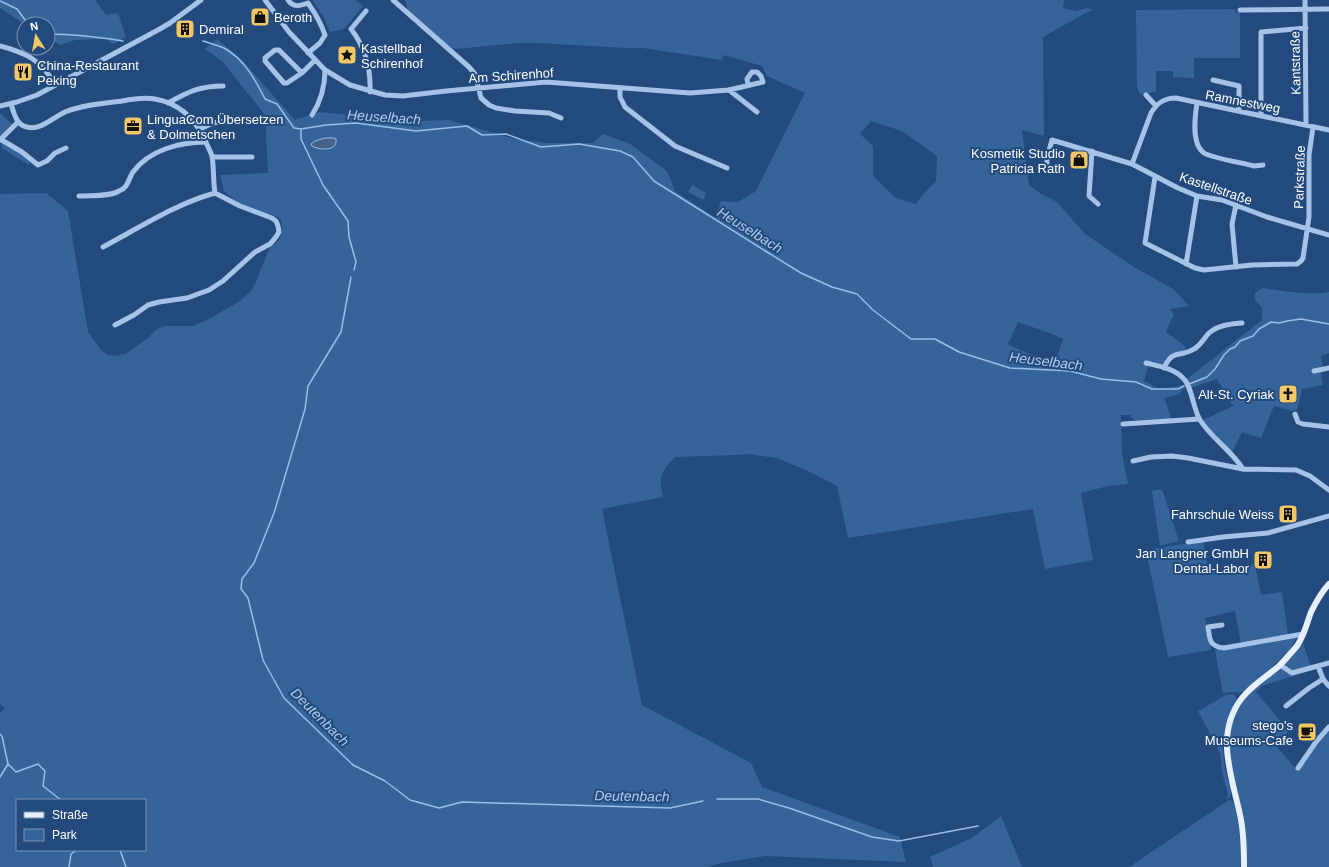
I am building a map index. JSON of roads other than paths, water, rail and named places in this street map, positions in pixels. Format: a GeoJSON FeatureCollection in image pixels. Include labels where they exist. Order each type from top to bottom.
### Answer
{"type":"FeatureCollection","features":[{"type":"Feature","properties":{"kind":"main road"},"geometry":{"type":"LineString","coordinates":[[1244,867],[1244,841],[1241,817],[1230,776],[1227,756],[1228,730],[1234,712],[1242,698],[1253,686],[1280,665],[1298,644],[1323,590],[1329,584]]}},
{"type":"Feature","properties":{"kind":"street"},"geometry":{"type":"LineString","coordinates":[[0,106],[11,104],[37,95],[162,28],[201,0]]}},
{"type":"Feature","properties":{"kind":"street","name":"Am Schirenhof"},"geometry":{"type":"LineString","coordinates":[[266,0],[289,32],[325,70],[350,85],[370,92],[385,95],[403,96],[546,82],[690,93],[729,90],[748,85]]}},
{"type":"Feature","properties":{"kind":"street"},"geometry":{"type":"LineString","coordinates":[[288,0],[293,6],[308,3],[319,18],[323,27],[325,35],[320,43],[308,53]]}},
{"type":"Feature","properties":{"kind":"street"},"geometry":{"type":"LineString","coordinates":[[393,0],[470,67],[475,74],[481,98],[489,105],[496,108],[515,111],[549,113],[561,118]]}},
{"type":"Feature","properties":{"kind":"street","name":"Kantstraße"},"geometry":{"type":"LineString","coordinates":[[1305,0],[1306,125]]}},
{"type":"Feature","properties":{"kind":"street"},"geometry":{"type":"LineString","coordinates":[[1240,10],[1329,9]]}},
{"type":"Feature","properties":{"kind":"street"},"geometry":{"type":"LineString","coordinates":[[366,11],[351,29],[361,45],[367,61],[370,78],[370,92]]}},
{"type":"Feature","properties":{"kind":"street"},"geometry":{"type":"LineString","coordinates":[[1261,116],[1261,32],[1306,28]]}},
{"type":"Feature","properties":{"kind":"street"},"geometry":{"type":"LineString","coordinates":[[0,46],[15,50],[31,57],[42,66],[55,85]]}},
{"type":"Feature","properties":{"kind":"street"},"geometry":{"type":"LineString","coordinates":[[302,72],[279,50],[275,50],[265,58],[265,61],[284,83],[287,83],[302,72],[315,60]]}},
{"type":"Feature","properties":{"kind":"street"},"geometry":{"type":"LineString","coordinates":[[312,115],[322,97],[325,70]]}},
{"type":"Feature","properties":{"kind":"street"},"geometry":{"type":"LineString","coordinates":[[1213,80],[1239,86],[1239,111]]}},
{"type":"Feature","properties":{"kind":"street"},"geometry":{"type":"LineString","coordinates":[[168,103],[189,92],[207,86],[223,86]]}},
{"type":"Feature","properties":{"kind":"street"},"geometry":{"type":"LineString","coordinates":[[620,88],[620,97],[625,107],[675,146],[727,168]]}},
{"type":"Feature","properties":{"kind":"street"},"geometry":{"type":"LineString","coordinates":[[729,90],[757,112]]}},
{"type":"Feature","properties":{"kind":"street"},"geometry":{"type":"LineString","coordinates":[[1132,164],[1147,123],[1156,106],[1146,95]]}},
{"type":"Feature","properties":{"kind":"street","name":"Ramnestweg"},"geometry":{"type":"LineString","coordinates":[[1156,106],[1160,101],[1176,98],[1329,130]]}},
{"type":"Feature","properties":{"kind":"street"},"geometry":{"type":"LineString","coordinates":[[11,104],[18,122],[26,127],[35,128],[65,112],[83,107],[113,102],[154,99],[168,103],[187,115],[200,129],[212,157],[214,193]]}},
{"type":"Feature","properties":{"kind":"street"},"geometry":{"type":"LineString","coordinates":[[1197,103],[1194,117],[1197,145],[1204,153],[1254,166],[1263,165]]}},
{"type":"Feature","properties":{"kind":"street"},"geometry":{"type":"LineString","coordinates":[[200,129],[213,123],[239,118]]}},
{"type":"Feature","properties":{"kind":"street"},"geometry":{"type":"LineString","coordinates":[[18,122],[0,140],[22,152],[38,165],[47,161],[54,153],[66,148]]}},
{"type":"Feature","properties":{"kind":"street","name":"Parkstraße"},"geometry":{"type":"LineString","coordinates":[[1156,177],[1145,243],[1186,264],[1204,270],[1260,264],[1297,264],[1303,258],[1309,217],[1309,155],[1313,127]]}},
{"type":"Feature","properties":{"kind":"street","name":"Kastellstraße"},"geometry":{"type":"LineString","coordinates":[[1047,170],[1047,158],[1052,140],[1132,164],[1197,196],[1222,200],[1267,218],[1329,234]]}},
{"type":"Feature","properties":{"kind":"street"},"geometry":{"type":"LineString","coordinates":[[79,196],[119,192],[126,186],[132,173],[140,164],[152,155],[183,144],[206,142]]}},
{"type":"Feature","properties":{"kind":"street"},"geometry":{"type":"LineString","coordinates":[[1092,151],[1089,196],[1098,204]]}},
{"type":"Feature","properties":{"kind":"street"},"geometry":{"type":"LineString","coordinates":[[212,157],[252,157]]}},
{"type":"Feature","properties":{"kind":"street"},"geometry":{"type":"LineString","coordinates":[[103,247],[180,206],[214,193],[240,206],[272,218],[276,221],[279,232],[264,249],[255,252],[223,281],[209,290],[187,298],[148,305],[134,315],[115,325]]}},
{"type":"Feature","properties":{"kind":"street"},"geometry":{"type":"LineString","coordinates":[[1186,264],[1197,196]]}},
{"type":"Feature","properties":{"kind":"street"},"geometry":{"type":"LineString","coordinates":[[1236,205],[1232,224],[1236,267]]}},
{"type":"Feature","properties":{"kind":"street"},"geometry":{"type":"LineString","coordinates":[[1164,368],[1171,356],[1186,353],[1196,348],[1213,330],[1225,325],[1242,323]]}},
{"type":"Feature","properties":{"kind":"street"},"geometry":{"type":"LineString","coordinates":[[1146,363],[1164,368],[1185,379],[1199,419],[1239,462],[1243,469]]}},
{"type":"Feature","properties":{"kind":"street"},"geometry":{"type":"LineString","coordinates":[[1314,371],[1329,368]]}},
{"type":"Feature","properties":{"kind":"street"},"geometry":{"type":"LineString","coordinates":[[1295,414],[1298,422],[1303,424],[1329,427]]}},
{"type":"Feature","properties":{"kind":"street"},"geometry":{"type":"LineString","coordinates":[[1123,424],[1199,419]]}},
{"type":"Feature","properties":{"kind":"street"},"geometry":{"type":"LineString","coordinates":[[1132,461],[1151,457],[1172,456],[1243,469],[1296,470],[1310,476],[1329,490]]}},
{"type":"Feature","properties":{"kind":"street"},"geometry":{"type":"LineString","coordinates":[[1188,542],[1268,533],[1329,516]]}},
{"type":"Feature","properties":{"kind":"street"},"geometry":{"type":"LineString","coordinates":[[1222,625],[1208,627],[1213,645],[1224,648],[1303,634]]}},
{"type":"Feature","properties":{"kind":"street"},"geometry":{"type":"LineString","coordinates":[[1280,665],[1292,672],[1329,663]]}},
{"type":"Feature","properties":{"kind":"street"},"geometry":{"type":"LineString","coordinates":[[1318,666],[1323,679],[1329,686]]}},
{"type":"Feature","properties":{"kind":"street"},"geometry":{"type":"LineString","coordinates":[[1286,706],[1323,679]]}},
{"type":"Feature","properties":{"kind":"street"},"geometry":{"type":"LineString","coordinates":[[1298,768],[1316,742],[1329,727]]}},
{"type":"Feature","properties":{"kind":"waterway","name":"Deutenbach"},"geometry":{"type":"LineString","coordinates":[[0,1],[17,9],[22,16]]}},
{"type":"Feature","properties":{"kind":"waterway","name":"Deutenbach"},"geometry":{"type":"LineString","coordinates":[[56,34],[86,36],[123,41]]}},
{"type":"Feature","properties":{"kind":"waterway","name":"Deutenbach"},"geometry":{"type":"LineString","coordinates":[[203,41],[224,48],[237,58],[253,77],[265,99],[277,104],[294,128],[301,129],[301,139],[323,185],[348,221],[349,237],[356,262],[354,270]]}},
{"type":"Feature","properties":{"kind":"waterway","name":"Heuselbach"},"geometry":{"type":"LineString","coordinates":[[301,129],[326,125],[356,123],[416,131],[467,126],[482,135],[506,134],[541,147],[579,144],[620,151],[633,157],[654,181],[801,273],[832,287],[857,294],[873,310],[911,339],[935,339],[959,352],[1010,368],[1070,371],[1101,379],[1136,382],[1152,389],[1178,389],[1184,386]]}},
{"type":"Feature","properties":{"kind":"waterway","name":"Deutenbach"},"geometry":{"type":"LineString","coordinates":[[351,277],[341,332],[308,386],[305,409],[274,513],[254,563],[242,579],[241,589],[248,598],[263,660],[284,698],[353,765],[385,781],[410,800],[439,808],[462,802],[670,808],[703,801]]}},
{"type":"Feature","properties":{"kind":"waterway","name":"Heuselbach"},"geometry":{"type":"LineString","coordinates":[[1189,384],[1207,377],[1230,349],[1235,347],[1240,341],[1253,336],[1259,329],[1271,322],[1279,323],[1301,319],[1329,324]]}},
{"type":"Feature","properties":{"kind":"waterway"},"geometry":{"type":"LineString","coordinates":[[0,734],[2,736],[8,764],[16,772],[38,764],[45,771],[43,786],[60,799]]}},
{"type":"Feature","properties":{"kind":"waterway"},"geometry":{"type":"LineString","coordinates":[[0,777],[8,764]]}},
{"type":"Feature","properties":{"kind":"waterway","name":"Deutenbach"},"geometry":{"type":"LineString","coordinates":[[717,799],[758,799],[789,808],[872,837],[899,841],[978,826]]}},
{"type":"Feature","properties":{"kind":"waterway"},"geometry":{"type":"LineString","coordinates":[[69,867],[71,854],[76,851]]}},
{"type":"Feature","properties":{"kind":"waterway"},"geometry":{"type":"LineString","coordinates":[[120,851],[126,867]]}},
{"type":"Feature","properties":{"kind":"place","name":"Beroth"},"geometry":{"type":"Point","coordinates":[260,17]}},
{"type":"Feature","properties":{"kind":"place","name":"Demiral"},"geometry":{"type":"Point","coordinates":[185,29]}},
{"type":"Feature","properties":{"kind":"place","name":"Kastellbad Schirenhof"},"geometry":{"type":"Point","coordinates":[347,55]}},
{"type":"Feature","properties":{"kind":"place","name":"China-Restaurant Peking"},"geometry":{"type":"Point","coordinates":[23,72]}},
{"type":"Feature","properties":{"kind":"place","name":"LinguaCom Übersetzen & Dolmetschen"},"geometry":{"type":"Point","coordinates":[133,126]}},
{"type":"Feature","properties":{"kind":"place","name":"Kosmetik Studio Patricia Rath"},"geometry":{"type":"Point","coordinates":[1079,160]}},
{"type":"Feature","properties":{"kind":"place","name":"Alt-St. Cyriak"},"geometry":{"type":"Point","coordinates":[1288,394]}},
{"type":"Feature","properties":{"kind":"place","name":"Fahrschule Weiss"},"geometry":{"type":"Point","coordinates":[1288,514]}},
{"type":"Feature","properties":{"kind":"place","name":"Jan Langner GmbH Dental-Labor"},"geometry":{"type":"Point","coordinates":[1263,560]}},
{"type":"Feature","properties":{"kind":"place","name":"stego's Museums-Cafe"},"geometry":{"type":"Point","coordinates":[1307,732]}}]}
